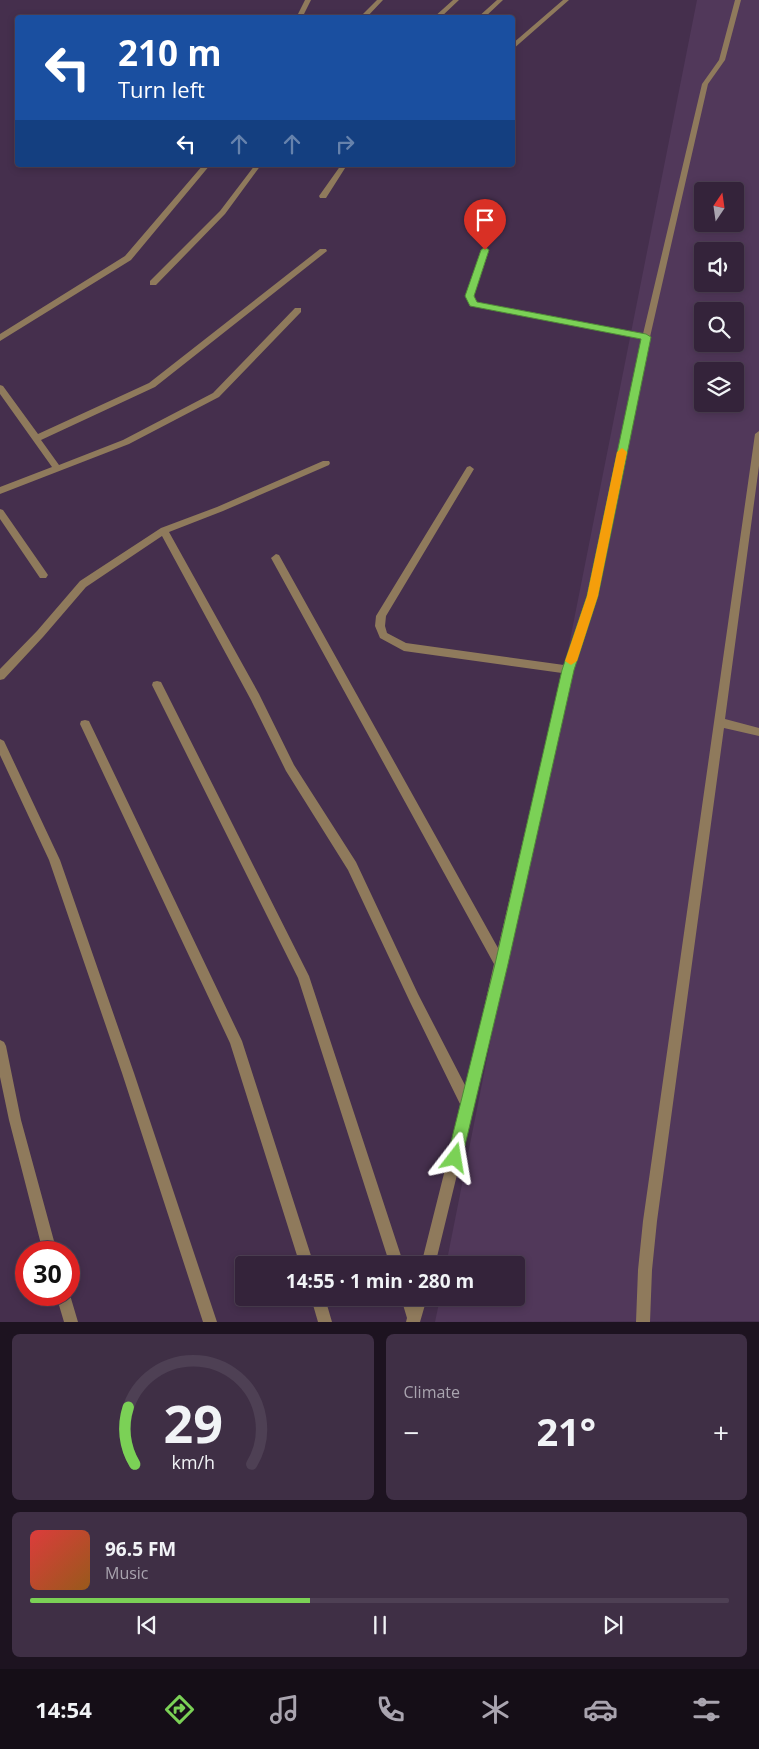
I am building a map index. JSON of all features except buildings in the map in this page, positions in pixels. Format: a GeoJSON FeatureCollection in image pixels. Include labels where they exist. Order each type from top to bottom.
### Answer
{"type":"FeatureCollection","features":[{"type":"Feature","properties":{"kind":"street"},"geometry":{"type":"LineString","coordinates":[[300,15],[308,0]]}},
{"type":"Feature","properties":{"kind":"street"},"geometry":{"type":"LineString","coordinates":[[365,15],[380,0]]}},
{"type":"Feature","properties":{"kind":"street"},"geometry":{"type":"LineString","coordinates":[[439,15],[456,0]]}},
{"type":"Feature","properties":{"kind":"street"},"geometry":{"type":"LineString","coordinates":[[483,15],[500,0]]}},
{"type":"Feature","properties":{"kind":"street"},"geometry":{"type":"LineString","coordinates":[[515,45],[566,0]]}},
{"type":"Feature","properties":{"kind":"street"},"geometry":{"type":"LineString","coordinates":[[430,1256],[502,964],[568,670],[592,596],[646,337],[705,84],[722,60],[738,0]]}},
{"type":"Feature","properties":{"kind":"street"},"geometry":{"type":"LineString","coordinates":[[0,338],[128,258],[205,167]]}},
{"type":"Feature","properties":{"kind":"street"},"geometry":{"type":"LineString","coordinates":[[153,283],[199,239],[240,192],[257,167]]}},
{"type":"Feature","properties":{"kind":"street"},"geometry":{"type":"LineString","coordinates":[[323,196],[343,167]]}},
{"type":"Feature","properties":{"kind":"street"},"geometry":{"type":"LineString","coordinates":[[36,439],[147,388],[323,250]]}},
{"type":"Feature","properties":{"kind":"street"},"geometry":{"type":"LineString","coordinates":[[485,250],[470,296],[473,304],[646,337]]}},
{"type":"Feature","properties":{"kind":"street"},"geometry":{"type":"LineString","coordinates":[[0,490],[126,442],[216,396],[298,310]]}},
{"type":"Feature","properties":{"kind":"street"},"geometry":{"type":"LineString","coordinates":[[0,388],[57,468]]}},
{"type":"Feature","properties":{"kind":"street"},"geometry":{"type":"LineString","coordinates":[[643,1322],[644,1270],[650,1221],[759,434]]}},
{"type":"Feature","properties":{"kind":"street"},"geometry":{"type":"LineString","coordinates":[[0,676],[40,634],[82,584],[164,530],[220,509],[326,463]]}},
{"type":"Feature","properties":{"kind":"street"},"geometry":{"type":"LineString","coordinates":[[470,469],[380,616],[380,626],[383,635],[404,647],[568,670]]}},
{"type":"Feature","properties":{"kind":"street"},"geometry":{"type":"LineString","coordinates":[[0,512],[43,575]]}},
{"type":"Feature","properties":{"kind":"street"},"geometry":{"type":"LineString","coordinates":[[164,530],[255,696],[290,768],[352,866],[414,998],[468,1105]]}},
{"type":"Feature","properties":{"kind":"street"},"geometry":{"type":"LineString","coordinates":[[276,558],[502,964]]}},
{"type":"Feature","properties":{"kind":"street"},"geometry":{"type":"LineString","coordinates":[[157,685],[303,976],[394,1256]]}},
{"type":"Feature","properties":{"kind":"street"},"geometry":{"type":"LineString","coordinates":[[718,722],[759,732]]}},
{"type":"Feature","properties":{"kind":"street"},"geometry":{"type":"LineString","coordinates":[[85,724],[236,1041],[304,1256]]}},
{"type":"Feature","properties":{"kind":"street"},"geometry":{"type":"LineString","coordinates":[[0,744],[54,860],[128,1073],[210,1322]]}},
{"type":"Feature","properties":{"kind":"street"},"geometry":{"type":"LineString","coordinates":[[0,1046],[15,1120],[47,1241]]}},
{"type":"Feature","properties":{"kind":"street"},"geometry":{"type":"LineString","coordinates":[[66,1306],[71,1322]]}},
{"type":"Feature","properties":{"kind":"street"},"geometry":{"type":"LineString","coordinates":[[321,1306],[326,1322]]}},
{"type":"Feature","properties":{"kind":"street"},"geometry":{"type":"LineString","coordinates":[[410,1306],[414,1320]]}},
{"type":"Feature","properties":{"kind":"street"},"geometry":{"type":"LineString","coordinates":[[414,1320],[418,1306]]}},
{"type":"Feature","properties":{"kind":"shaded area"},"geometry":{"type":"Polygon","coordinates":[[[697,0],[759,0],[759,1321],[435,1322],[438,1306],[525,1306],[525,1256],[448,1256],[697,0]]]}},
{"type":"Feature","properties":{"kind":"slow traffic"},"geometry":{"type":"LineString","coordinates":[[571,661],[592,596],[622,452]]}},
{"type":"Feature","properties":{"kind":"route"},"geometry":{"type":"LineString","coordinates":[[455,1158],[502,964],[568,670],[592,596],[646,337],[473,304],[470,301],[470,296],[485,250]]}}]}
